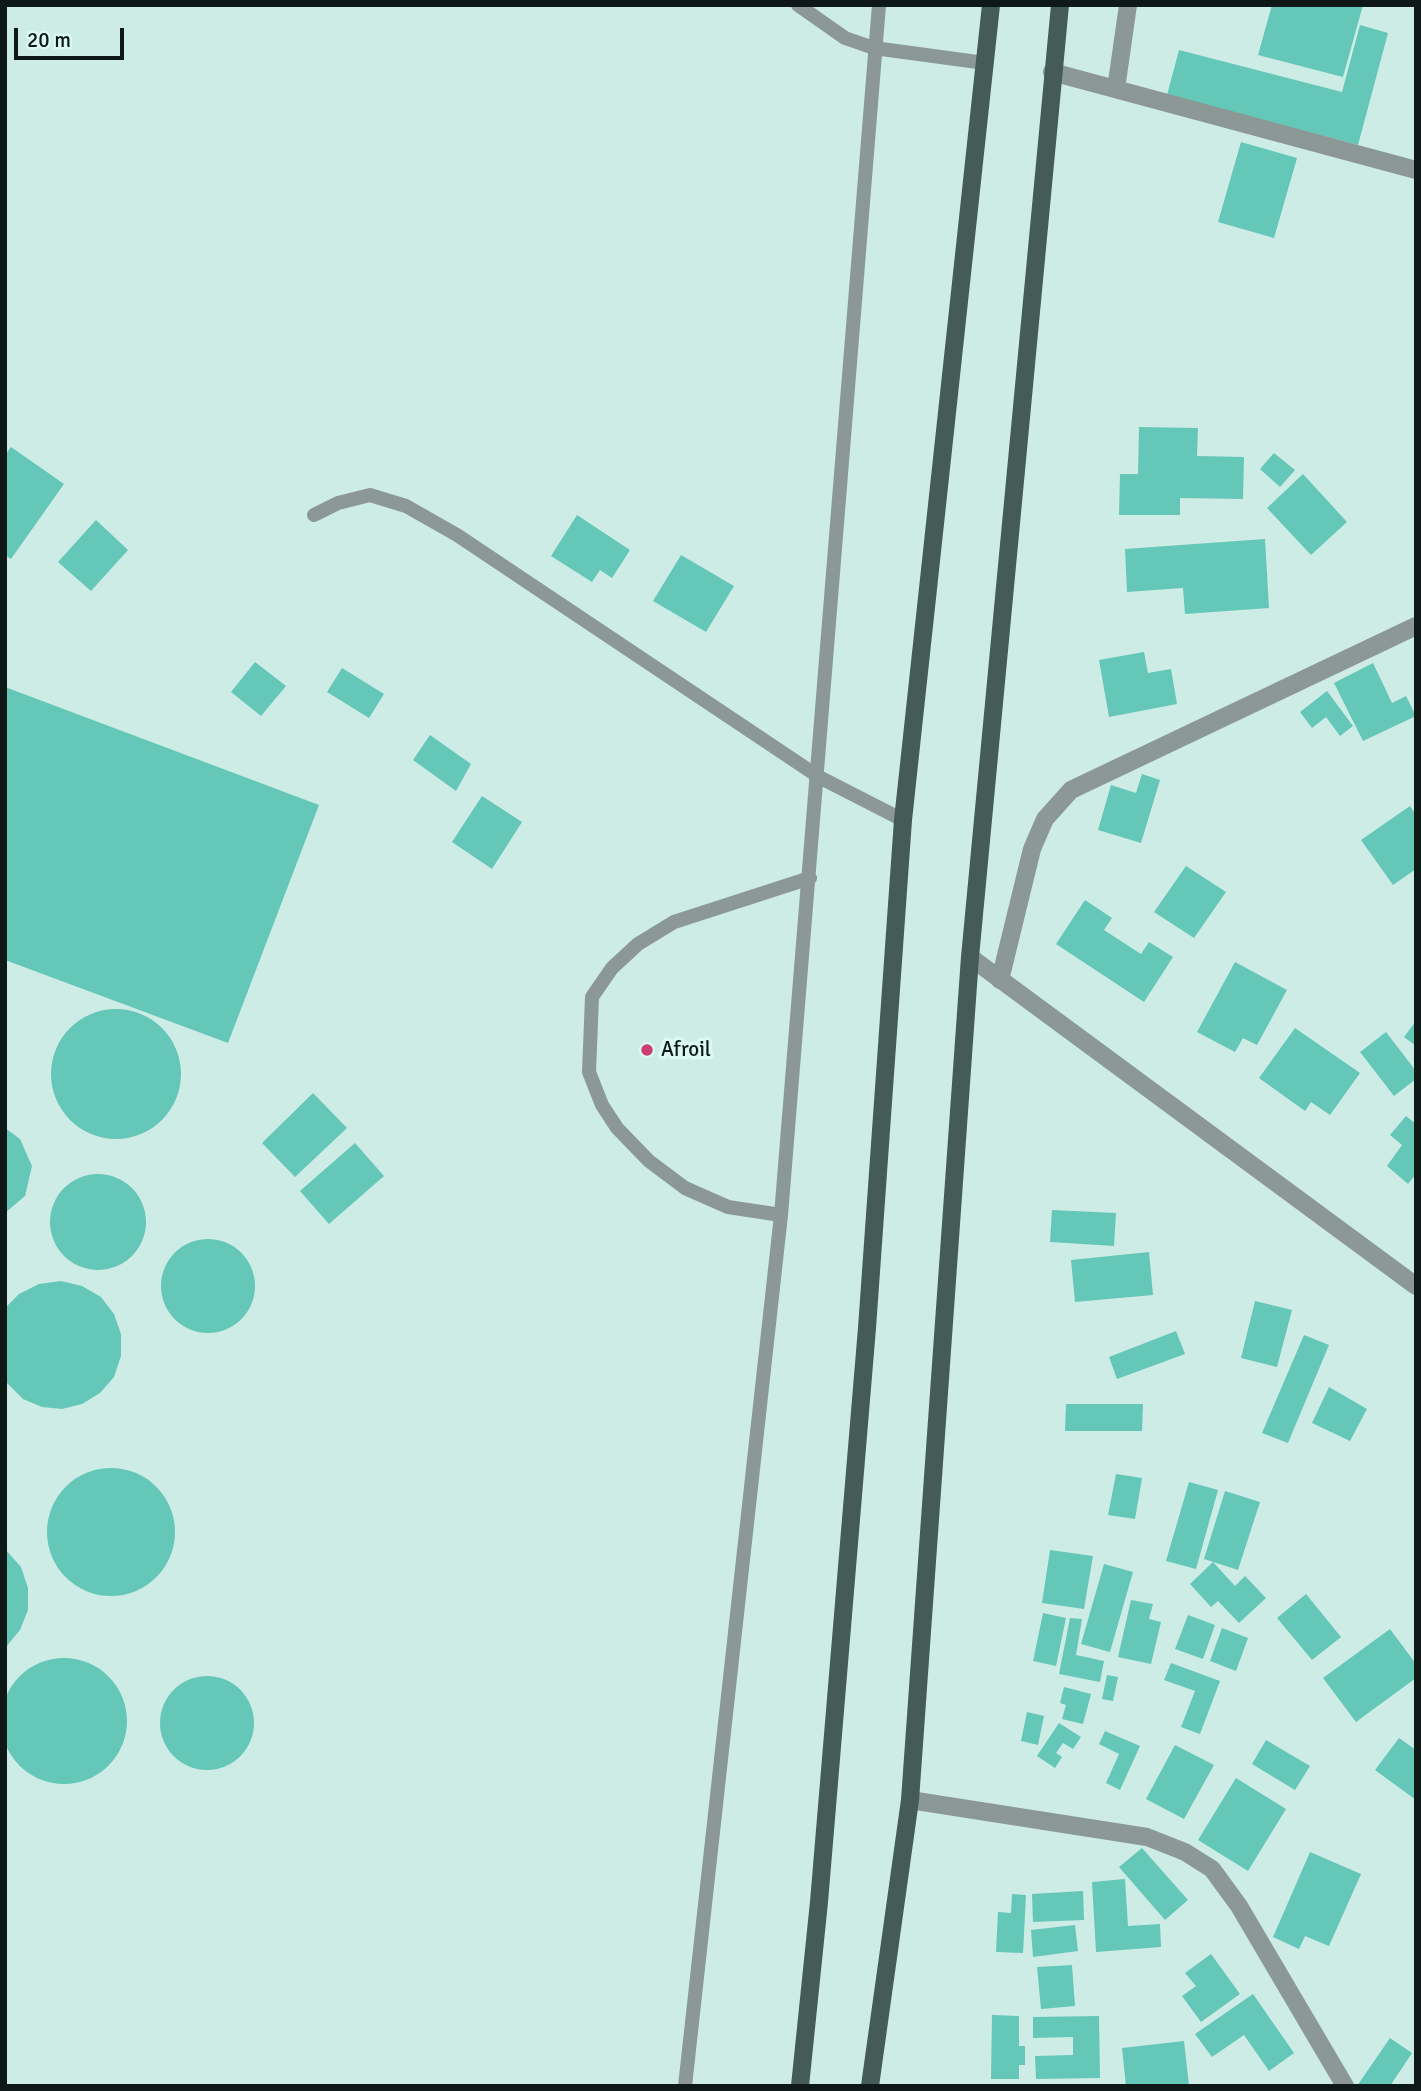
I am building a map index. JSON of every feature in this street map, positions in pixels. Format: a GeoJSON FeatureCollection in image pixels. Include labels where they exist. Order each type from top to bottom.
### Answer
{"type":"FeatureCollection","features":[{"type":"Feature","properties":{"kind":"main road"},"geometry":{"type":"LineString","coordinates":[[800,2086],[820,1902],[867,1328],[903,820],[991,5]]}},
{"type":"Feature","properties":{"kind":"main road"},"geometry":{"type":"LineString","coordinates":[[870,2086],[910,1800],[970,957],[1060,5]]}},
{"type":"Feature","properties":{"kind":"street"},"geometry":{"type":"LineString","coordinates":[[1116,89],[1128,5]]}},
{"type":"Feature","properties":{"kind":"street"},"geometry":{"type":"LineString","coordinates":[[1052,72],[1416,170]]}},
{"type":"Feature","properties":{"kind":"street"},"geometry":{"type":"LineString","coordinates":[[1000,980],[1032,849],[1045,819],[1071,790],[1416,626]]}},
{"type":"Feature","properties":{"kind":"street"},"geometry":{"type":"LineString","coordinates":[[970,957],[1416,1286]]}},
{"type":"Feature","properties":{"kind":"street"},"geometry":{"type":"LineString","coordinates":[[910,1800],[1147,1838],[1185,1852],[1212,1869],[1238,1906],[1345,2086]]}},
{"type":"Feature","properties":{"kind":"lane"},"geometry":{"type":"LineString","coordinates":[[798,5],[845,38],[874,48],[985,63]]}},
{"type":"Feature","properties":{"kind":"lane"},"geometry":{"type":"LineString","coordinates":[[685,2086],[781,1215],[819,777],[879,5]]}},
{"type":"Feature","properties":{"kind":"lane"},"geometry":{"type":"LineString","coordinates":[[314,515],[338,503],[370,495],[406,506],[457,535],[819,777],[903,820]]}},
{"type":"Feature","properties":{"kind":"lane"},"geometry":{"type":"LineString","coordinates":[[781,1215],[728,1207],[685,1188],[649,1161],[617,1128],[602,1105],[589,1072],[592,997],[612,968],[638,944],[674,922],[810,878]]}},
{"type":"Feature","properties":{"kind":"building"},"geometry":{"type":"Polygon","coordinates":[[[1272,5],[1363,5],[1343,77],[1258,55],[1272,5]]]}},
{"type":"Feature","properties":{"kind":"building"},"geometry":{"type":"Polygon","coordinates":[[[1360,25],[1388,33],[1358,145],[1167,95],[1179,50],[1342,92],[1360,25]]]}},
{"type":"Feature","properties":{"kind":"building"},"geometry":{"type":"Polygon","coordinates":[[[1241,142],[1297,158],[1274,238],[1218,222],[1241,142]]]}},
{"type":"Feature","properties":{"kind":"building"},"geometry":{"type":"Polygon","coordinates":[[[1139,427],[1198,428],[1197,456],[1244,457],[1243,499],[1180,498],[1180,515],[1119,515],[1120,474],[1138,474],[1139,427]]]}},
{"type":"Feature","properties":{"kind":"building"},"geometry":{"type":"Polygon","coordinates":[[[11,447],[64,484],[11,559],[5,555],[5,455],[11,447]]]}},
{"type":"Feature","properties":{"kind":"building"},"geometry":{"type":"Polygon","coordinates":[[[1274,453],[1295,470],[1280,487],[1260,469],[1274,453]]]}},
{"type":"Feature","properties":{"kind":"building"},"geometry":{"type":"Polygon","coordinates":[[[1303,474],[1347,522],[1311,555],[1267,508],[1303,474]]]}},
{"type":"Feature","properties":{"kind":"building"},"geometry":{"type":"Polygon","coordinates":[[[577,515],[630,550],[612,578],[600,570],[592,582],[551,556],[577,515]]]}},
{"type":"Feature","properties":{"kind":"building"},"geometry":{"type":"Polygon","coordinates":[[[96,520],[128,550],[91,591],[58,562],[96,520]]]}},
{"type":"Feature","properties":{"kind":"building"},"geometry":{"type":"Polygon","coordinates":[[[1265,539],[1269,608],[1185,614],[1183,588],[1127,592],[1125,549],[1265,539]]]}},
{"type":"Feature","properties":{"kind":"building"},"geometry":{"type":"Polygon","coordinates":[[[681,555],[734,586],[706,632],[653,601],[681,555]]]}},
{"type":"Feature","properties":{"kind":"building"},"geometry":{"type":"Polygon","coordinates":[[[1144,652],[1148,673],[1171,669],[1177,704],[1109,717],[1099,660],[1144,652]]]}},
{"type":"Feature","properties":{"kind":"building"},"geometry":{"type":"Polygon","coordinates":[[[255,662],[286,686],[261,716],[231,692],[255,662]]]}},
{"type":"Feature","properties":{"kind":"building"},"geometry":{"type":"Polygon","coordinates":[[[1373,663],[1392,703],[1406,696],[1416,716],[1363,741],[1334,683],[1373,663]]]}},
{"type":"Feature","properties":{"kind":"building"},"geometry":{"type":"Polygon","coordinates":[[[342,668],[384,694],[369,718],[327,692],[342,668]]]}},
{"type":"Feature","properties":{"kind":"building"},"geometry":{"type":"Polygon","coordinates":[[[5,687],[319,805],[228,1043],[5,960],[5,687]]]}},
{"type":"Feature","properties":{"kind":"building"},"geometry":{"type":"Polygon","coordinates":[[[1327,691],[1353,726],[1340,736],[1326,717],[1312,728],[1300,712],[1327,691]]]}},
{"type":"Feature","properties":{"kind":"building"},"geometry":{"type":"Polygon","coordinates":[[[430,735],[471,764],[456,791],[413,760],[430,735]]]}},
{"type":"Feature","properties":{"kind":"building"},"geometry":{"type":"Polygon","coordinates":[[[1142,774],[1160,780],[1141,843],[1098,830],[1111,785],[1136,793],[1142,774]]]}},
{"type":"Feature","properties":{"kind":"building"},"geometry":{"type":"Polygon","coordinates":[[[482,796],[522,822],[492,869],[452,842],[482,796]]]}},
{"type":"Feature","properties":{"kind":"building"},"geometry":{"type":"Polygon","coordinates":[[[1410,806],[1416,815],[1416,869],[1393,885],[1361,840],[1410,806]]]}},
{"type":"Feature","properties":{"kind":"building"},"geometry":{"type":"Polygon","coordinates":[[[1186,866],[1226,892],[1194,938],[1154,912],[1186,866]]]}},
{"type":"Feature","properties":{"kind":"building"},"geometry":{"type":"Polygon","coordinates":[[[1085,900],[1112,918],[1104,930],[1141,954],[1149,942],[1173,957],[1144,1002],[1056,944],[1085,900]]]}},
{"type":"Feature","properties":{"kind":"building"},"geometry":{"type":"Polygon","coordinates":[[[1235,962],[1287,990],[1257,1045],[1243,1038],[1235,1052],[1197,1032],[1235,962]]]}},
{"type":"Feature","properties":{"kind":"building"},"geometry":{"type":"Polygon","coordinates":[[[116,1009],[141,1014],[162,1028],[176,1049],[181,1074],[176,1099],[162,1120],[141,1134],[116,1139],[91,1134],[70,1120],[56,1099],[51,1074],[56,1049],[70,1028],[91,1014],[116,1009]]]}},
{"type":"Feature","properties":{"kind":"building"},"geometry":{"type":"Polygon","coordinates":[[[1416,1021],[1416,1046],[1404,1037],[1416,1021]]]}},
{"type":"Feature","properties":{"kind":"building"},"geometry":{"type":"Polygon","coordinates":[[[1295,1028],[1360,1073],[1330,1115],[1311,1102],[1305,1111],[1259,1078],[1295,1028]]]}},
{"type":"Feature","properties":{"kind":"building"},"geometry":{"type":"Polygon","coordinates":[[[1386,1032],[1416,1071],[1416,1079],[1394,1096],[1360,1052],[1386,1032]]]}},
{"type":"Feature","properties":{"kind":"building"},"geometry":{"type":"Polygon","coordinates":[[[313,1093],[347,1128],[295,1177],[262,1143],[313,1093]]]}},
{"type":"Feature","properties":{"kind":"building"},"geometry":{"type":"Polygon","coordinates":[[[1406,1116],[1416,1124],[1416,1174],[1408,1184],[1387,1166],[1402,1145],[1390,1135],[1406,1116]]]}},
{"type":"Feature","properties":{"kind":"building"},"geometry":{"type":"Polygon","coordinates":[[[5,1128],[20,1139],[32,1166],[25,1196],[5,1213],[5,1128]]]}},
{"type":"Feature","properties":{"kind":"building"},"geometry":{"type":"Polygon","coordinates":[[[355,1143],[384,1176],[329,1224],[300,1191],[355,1143]]]}},
{"type":"Feature","properties":{"kind":"building"},"geometry":{"type":"Polygon","coordinates":[[[98,1174],[116,1178],[132,1188],[142,1204],[146,1222],[142,1240],[132,1256],[116,1266],[98,1270],[80,1266],[64,1256],[54,1240],[50,1222],[54,1204],[64,1188],[80,1178],[98,1174]]]}},
{"type":"Feature","properties":{"kind":"building"},"geometry":{"type":"Polygon","coordinates":[[[1052,1210],[1116,1213],[1114,1246],[1050,1242],[1052,1210]]]}},
{"type":"Feature","properties":{"kind":"building"},"geometry":{"type":"Polygon","coordinates":[[[208,1239],[226,1243],[241,1253],[251,1268],[255,1286],[251,1304],[241,1319],[226,1329],[208,1333],[190,1329],[175,1319],[165,1304],[161,1286],[165,1268],[175,1253],[190,1243],[208,1239]]]}},
{"type":"Feature","properties":{"kind":"building"},"geometry":{"type":"Polygon","coordinates":[[[1149,1252],[1153,1295],[1075,1302],[1071,1260],[1149,1252]]]}},
{"type":"Feature","properties":{"kind":"building"},"geometry":{"type":"Polygon","coordinates":[[[61,1281],[82,1286],[101,1297],[114,1314],[121,1334],[121,1356],[114,1377],[100,1393],[82,1404],[62,1409],[42,1407],[23,1399],[5,1381],[5,1308],[19,1294],[39,1284],[61,1281]]]}},
{"type":"Feature","properties":{"kind":"building"},"geometry":{"type":"Polygon","coordinates":[[[1255,1301],[1292,1310],[1277,1367],[1241,1358],[1255,1301]]]}},
{"type":"Feature","properties":{"kind":"building"},"geometry":{"type":"Polygon","coordinates":[[[1176,1331],[1185,1354],[1117,1379],[1109,1357],[1176,1331]]]}},
{"type":"Feature","properties":{"kind":"building"},"geometry":{"type":"Polygon","coordinates":[[[1304,1335],[1329,1345],[1288,1443],[1262,1433],[1304,1335]]]}},
{"type":"Feature","properties":{"kind":"building"},"geometry":{"type":"Polygon","coordinates":[[[1329,1387],[1367,1409],[1350,1441],[1312,1423],[1329,1387]]]}},
{"type":"Feature","properties":{"kind":"building"},"geometry":{"type":"Polygon","coordinates":[[[1066,1404],[1143,1404],[1142,1431],[1065,1431],[1066,1404]]]}},
{"type":"Feature","properties":{"kind":"building"},"geometry":{"type":"Polygon","coordinates":[[[111,1468],[135,1473],[156,1487],[170,1508],[175,1532],[170,1556],[156,1577],[135,1591],[111,1596],[87,1591],[66,1577],[52,1556],[47,1532],[52,1508],[66,1487],[87,1473],[111,1468]]]}},
{"type":"Feature","properties":{"kind":"building"},"geometry":{"type":"Polygon","coordinates":[[[1116,1474],[1142,1478],[1135,1519],[1108,1515],[1116,1474]]]}},
{"type":"Feature","properties":{"kind":"building"},"geometry":{"type":"Polygon","coordinates":[[[1189,1482],[1218,1490],[1196,1569],[1166,1561],[1189,1482]]]}},
{"type":"Feature","properties":{"kind":"building"},"geometry":{"type":"Polygon","coordinates":[[[1225,1491],[1260,1502],[1238,1570],[1204,1559],[1225,1491]]]}},
{"type":"Feature","properties":{"kind":"building"},"geometry":{"type":"Polygon","coordinates":[[[5,1549],[21,1567],[28,1588],[28,1610],[20,1630],[5,1648],[5,1549]]]}},
{"type":"Feature","properties":{"kind":"building"},"geometry":{"type":"Polygon","coordinates":[[[1050,1550],[1093,1556],[1084,1609],[1042,1603],[1050,1550]]]}},
{"type":"Feature","properties":{"kind":"building"},"geometry":{"type":"Polygon","coordinates":[[[1213,1562],[1235,1586],[1245,1576],[1266,1598],[1239,1623],[1218,1601],[1211,1607],[1190,1584],[1213,1562]]]}},
{"type":"Feature","properties":{"kind":"building"},"geometry":{"type":"Polygon","coordinates":[[[1104,1564],[1133,1572],[1110,1652],[1081,1644],[1104,1564]]]}},
{"type":"Feature","properties":{"kind":"building"},"geometry":{"type":"Polygon","coordinates":[[[1306,1594],[1341,1637],[1312,1660],[1277,1618],[1306,1594]]]}},
{"type":"Feature","properties":{"kind":"building"},"geometry":{"type":"Polygon","coordinates":[[[1131,1600],[1153,1604],[1149,1619],[1161,1622],[1151,1664],[1118,1657],[1131,1600]]]}},
{"type":"Feature","properties":{"kind":"building"},"geometry":{"type":"Polygon","coordinates":[[[1043,1613],[1066,1618],[1056,1666],[1033,1661],[1043,1613]]]}},
{"type":"Feature","properties":{"kind":"building"},"geometry":{"type":"Polygon","coordinates":[[[1188,1615],[1215,1625],[1203,1659],[1175,1649],[1188,1615]]]}},
{"type":"Feature","properties":{"kind":"building"},"geometry":{"type":"Polygon","coordinates":[[[1070,1618],[1082,1619],[1076,1655],[1104,1661],[1100,1682],[1059,1674],[1070,1618]]]}},
{"type":"Feature","properties":{"kind":"building"},"geometry":{"type":"Polygon","coordinates":[[[1222,1628],[1248,1638],[1236,1671],[1210,1661],[1222,1628]]]}},
{"type":"Feature","properties":{"kind":"building"},"geometry":{"type":"Polygon","coordinates":[[[1390,1629],[1416,1664],[1416,1678],[1356,1722],[1323,1678],[1390,1629]]]}},
{"type":"Feature","properties":{"kind":"building"},"geometry":{"type":"Polygon","coordinates":[[[64,1658],[88,1663],[109,1676],[122,1697],[127,1721],[122,1745],[109,1766],[88,1779],[64,1784],[40,1779],[19,1766],[6,1745],[1,1721],[6,1697],[19,1676],[40,1663],[64,1658]]]}},
{"type":"Feature","properties":{"kind":"building"},"geometry":{"type":"Polygon","coordinates":[[[1171,1663],[1220,1681],[1200,1734],[1181,1727],[1195,1691],[1164,1680],[1171,1663]]]}},
{"type":"Feature","properties":{"kind":"building"},"geometry":{"type":"Polygon","coordinates":[[[1107,1675],[1118,1677],[1113,1701],[1102,1699],[1107,1675]]]}},
{"type":"Feature","properties":{"kind":"building"},"geometry":{"type":"Polygon","coordinates":[[[207,1676],[225,1680],[240,1690],[250,1705],[254,1723],[250,1741],[240,1756],[225,1766],[207,1770],[189,1766],[174,1756],[164,1741],[160,1723],[164,1705],[174,1690],[189,1680],[207,1676]]]}},
{"type":"Feature","properties":{"kind":"building"},"geometry":{"type":"Polygon","coordinates":[[[1064,1687],[1091,1694],[1083,1724],[1062,1719],[1066,1705],[1060,1703],[1064,1687]]]}},
{"type":"Feature","properties":{"kind":"building"},"geometry":{"type":"Polygon","coordinates":[[[1027,1712],[1044,1716],[1038,1745],[1021,1741],[1027,1712]]]}},
{"type":"Feature","properties":{"kind":"building"},"geometry":{"type":"Polygon","coordinates":[[[1059,1723],[1081,1737],[1073,1749],[1063,1743],[1056,1753],[1062,1757],[1055,1768],[1037,1756],[1059,1723]]]}},
{"type":"Feature","properties":{"kind":"building"},"geometry":{"type":"Polygon","coordinates":[[[1105,1731],[1140,1746],[1120,1790],[1106,1783],[1119,1754],[1099,1744],[1105,1731]]]}},
{"type":"Feature","properties":{"kind":"building"},"geometry":{"type":"Polygon","coordinates":[[[1399,1738],[1416,1750],[1416,1800],[1375,1770],[1399,1738]]]}},
{"type":"Feature","properties":{"kind":"building"},"geometry":{"type":"Polygon","coordinates":[[[1266,1740],[1310,1766],[1295,1790],[1252,1764],[1266,1740]]]}},
{"type":"Feature","properties":{"kind":"building"},"geometry":{"type":"Polygon","coordinates":[[[1175,1745],[1214,1765],[1184,1819],[1146,1799],[1175,1745]]]}},
{"type":"Feature","properties":{"kind":"building"},"geometry":{"type":"Polygon","coordinates":[[[1236,1778],[1286,1809],[1248,1871],[1198,1840],[1236,1778]]]}},
{"type":"Feature","properties":{"kind":"building"},"geometry":{"type":"Polygon","coordinates":[[[1142,1848],[1188,1900],[1165,1920],[1119,1867],[1142,1848]]]}},
{"type":"Feature","properties":{"kind":"building"},"geometry":{"type":"Polygon","coordinates":[[[1310,1852],[1361,1874],[1329,1946],[1305,1936],[1299,1949],[1273,1937],[1310,1852]]]}},
{"type":"Feature","properties":{"kind":"building"},"geometry":{"type":"Polygon","coordinates":[[[1125,1879],[1128,1926],[1160,1924],[1161,1947],[1096,1952],[1092,1882],[1125,1879]]]}},
{"type":"Feature","properties":{"kind":"building"},"geometry":{"type":"Polygon","coordinates":[[[1083,1891],[1084,1920],[1033,1922],[1032,1894],[1083,1891]]]}},
{"type":"Feature","properties":{"kind":"building"},"geometry":{"type":"Polygon","coordinates":[[[1012,1894],[1026,1895],[1023,1953],[996,1952],[998,1912],[1011,1913],[1012,1894]]]}},
{"type":"Feature","properties":{"kind":"building"},"geometry":{"type":"Polygon","coordinates":[[[1075,1925],[1078,1951],[1033,1957],[1031,1930],[1075,1925]]]}},
{"type":"Feature","properties":{"kind":"building"},"geometry":{"type":"Polygon","coordinates":[[[1211,1954],[1240,1994],[1201,2022],[1182,1996],[1196,1986],[1185,1973],[1211,1954]]]}},
{"type":"Feature","properties":{"kind":"building"},"geometry":{"type":"Polygon","coordinates":[[[1072,1965],[1075,2006],[1041,2009],[1037,1967],[1072,1965]]]}},
{"type":"Feature","properties":{"kind":"building"},"geometry":{"type":"Polygon","coordinates":[[[1253,1994],[1294,2053],[1269,2071],[1244,2035],[1212,2057],[1195,2034],[1253,1994]]]}},
{"type":"Feature","properties":{"kind":"building"},"geometry":{"type":"Polygon","coordinates":[[[992,2015],[1019,2016],[1019,2046],[1025,2046],[1025,2065],[1019,2065],[1019,2079],[991,2079],[992,2015]]]}},
{"type":"Feature","properties":{"kind":"building"},"geometry":{"type":"Polygon","coordinates":[[[1099,2016],[1100,2078],[1036,2079],[1035,2056],[1073,2055],[1073,2037],[1033,2038],[1033,2017],[1099,2016]]]}},
{"type":"Feature","properties":{"kind":"building"},"geometry":{"type":"Polygon","coordinates":[[[1390,2038],[1412,2053],[1390,2086],[1357,2086],[1390,2038]]]}},
{"type":"Feature","properties":{"kind":"building"},"geometry":{"type":"Polygon","coordinates":[[[1184,2041],[1189,2086],[1126,2086],[1122,2048],[1184,2041]]]}},
{"type":"Feature","properties":{"kind":"place","name":"Afroil"},"geometry":{"type":"Point","coordinates":[647,1050]}}]}
